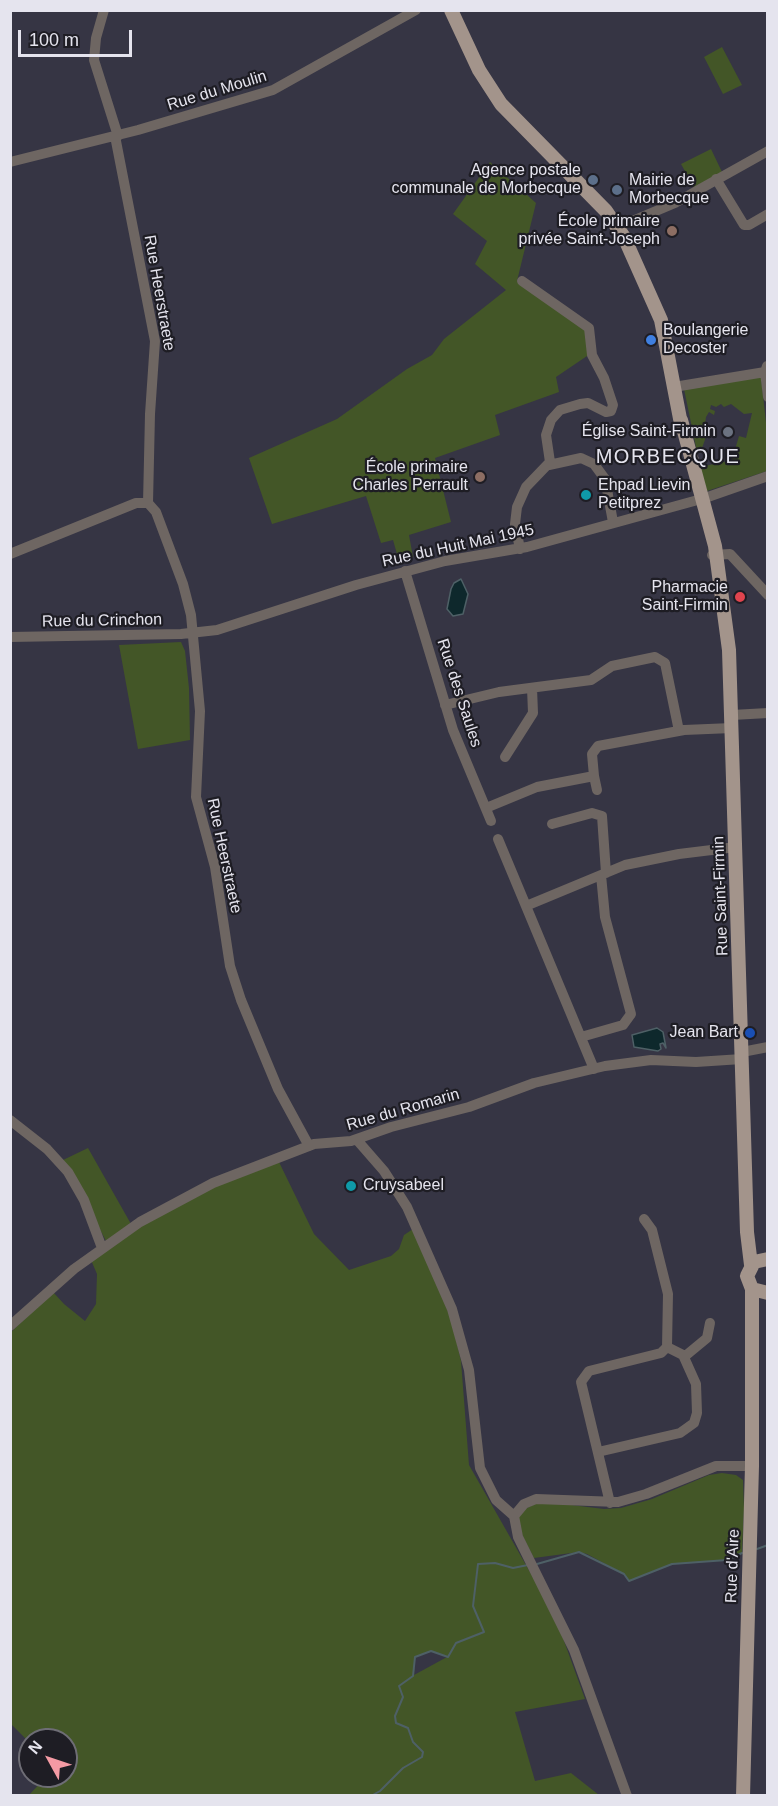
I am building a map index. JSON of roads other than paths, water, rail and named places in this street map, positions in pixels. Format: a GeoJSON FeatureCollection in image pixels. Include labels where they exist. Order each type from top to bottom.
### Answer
{"type":"FeatureCollection","features":[{"type":"Feature","properties":{"kind":"main road","name":"Rue Saint-Firmin"},"geometry":{"type":"LineString","coordinates":[[451,10],[479,70],[496,97],[518,124],[599,203],[618,227],[657,310],[699,500],[714,554],[729,650],[751,1265],[747,1276],[752,1288]]}},
{"type":"Feature","properties":{"kind":"main road","name":"Rue Saint-Firmin"},"geometry":{"type":"LineString","coordinates":[[748,1220],[755,1243],[767,1259]]}},
{"type":"Feature","properties":{"kind":"main road"},"geometry":{"type":"LineString","coordinates":[[751,1265],[758,1260],[767,1259]]}},
{"type":"Feature","properties":{"kind":"main road"},"geometry":{"type":"LineString","coordinates":[[752,1288],[768,1293]]}},
{"type":"Feature","properties":{"kind":"main road","name":"Rue d'Aire"},"geometry":{"type":"LineString","coordinates":[[742,1796],[752,1466],[752,1288]]}},
{"type":"Feature","properties":{"kind":"main road","name":"Rue d'Aire"},"geometry":{"type":"LineString","coordinates":[[752,1337],[758,1311],[768,1293]]}},
{"type":"Feature","properties":{"kind":"street","name":"Rue Heerstraete"},"geometry":{"type":"LineString","coordinates":[[104,10],[96,38],[94,60],[116,136],[155,341],[150,414],[148,503],[156,512],[183,584],[193,633],[200,711],[196,797],[214,867],[230,966],[241,1000],[278,1089],[309,1146]]}},
{"type":"Feature","properties":{"kind":"street","name":"Rue du Moulin"},"geometry":{"type":"LineString","coordinates":[[10,162],[116,136],[281,87],[416,10]]}},
{"type":"Feature","properties":{"kind":"street"},"geometry":{"type":"LineString","coordinates":[[618,227],[669,206],[768,151]]}},
{"type":"Feature","properties":{"kind":"street"},"geometry":{"type":"LineString","coordinates":[[716,179],[744,225],[749,225],[768,214]]}},
{"type":"Feature","properties":{"kind":"street"},"geometry":{"type":"LineString","coordinates":[[522,281],[585,324],[591,333],[592,355],[604,378],[613,408],[605,412],[583,403],[558,412],[546,431],[551,457],[549,465]]}},
{"type":"Feature","properties":{"kind":"street"},"geometry":{"type":"LineString","coordinates":[[674,387],[766,369],[768,397]]}},
{"type":"Feature","properties":{"kind":"street"},"geometry":{"type":"LineString","coordinates":[[520,549],[515,520],[518,502],[526,487],[549,465],[581,458],[594,464],[605,479],[613,522]]}},
{"type":"Feature","properties":{"kind":"street","name":"Rue du Huit Mai 1945"},"geometry":{"type":"LineString","coordinates":[[193,633],[242,623],[341,589],[405,571],[520,549],[699,500],[768,476]]}},
{"type":"Feature","properties":{"kind":"street"},"geometry":{"type":"LineString","coordinates":[[10,554],[136,503],[148,503]]}},
{"type":"Feature","properties":{"kind":"street"},"geometry":{"type":"LineString","coordinates":[[714,554],[730,554],[768,595]]}},
{"type":"Feature","properties":{"kind":"street","name":"Rue des Saules"},"geometry":{"type":"LineString","coordinates":[[405,571],[457,742],[491,821]]}},
{"type":"Feature","properties":{"kind":"street","name":"Rue du Crinchon"},"geometry":{"type":"LineString","coordinates":[[10,637],[193,633]]}},
{"type":"Feature","properties":{"kind":"street"},"geometry":{"type":"LineString","coordinates":[[445,705],[499,692],[591,680],[612,666],[658,657],[665,663],[679,730]]}},
{"type":"Feature","properties":{"kind":"street"},"geometry":{"type":"LineString","coordinates":[[505,757],[532,716],[532,688]]}},
{"type":"Feature","properties":{"kind":"street"},"geometry":{"type":"LineString","coordinates":[[597,790],[592,754],[598,746],[768,713]]}},
{"type":"Feature","properties":{"kind":"street"},"geometry":{"type":"LineString","coordinates":[[486,808],[537,787],[594,776]]}},
{"type":"Feature","properties":{"kind":"street"},"geometry":{"type":"LineString","coordinates":[[552,824],[592,813],[602,816],[605,917],[631,1014],[630,1020],[623,1025],[581,1037]]}},
{"type":"Feature","properties":{"kind":"street"},"geometry":{"type":"LineString","coordinates":[[498,839],[594,1069]]}},
{"type":"Feature","properties":{"kind":"street"},"geometry":{"type":"LineString","coordinates":[[526,906],[625,865],[673,855],[736,848]]}},
{"type":"Feature","properties":{"kind":"street","name":"Rue du Romarin"},"geometry":{"type":"LineString","coordinates":[[10,1326],[62,1279],[140,1222],[201,1189],[309,1146],[357,1140],[391,1127],[469,1107],[534,1083],[594,1069],[651,1060],[696,1062],[742,1055],[768,1047]]}},
{"type":"Feature","properties":{"kind":"street"},"geometry":{"type":"LineString","coordinates":[[10,1120],[47,1149],[68,1172],[84,1200],[102,1248]]}},
{"type":"Feature","properties":{"kind":"street"},"geometry":{"type":"LineString","coordinates":[[357,1140],[384,1171],[407,1207],[452,1309],[469,1370],[480,1468],[496,1500],[513,1516],[514,1528],[574,1650],[627,1796]]}},
{"type":"Feature","properties":{"kind":"street"},"geometry":{"type":"LineString","coordinates":[[610,1503],[581,1385],[584,1375],[592,1370],[661,1353],[667,1347],[668,1294],[652,1230],[644,1219]]}},
{"type":"Feature","properties":{"kind":"street"},"geometry":{"type":"LineString","coordinates":[[684,1357],[707,1338],[710,1323]]}},
{"type":"Feature","properties":{"kind":"street"},"geometry":{"type":"LineString","coordinates":[[598,1452],[680,1433],[692,1426],[697,1416],[697,1388],[684,1357],[667,1347]]}},
{"type":"Feature","properties":{"kind":"street"},"geometry":{"type":"LineString","coordinates":[[513,1516],[524,1504],[536,1498],[610,1503],[646,1494],[716,1466],[752,1466]]}},
{"type":"Feature","properties":{"kind":"waterway"},"geometry":{"type":"LineString","coordinates":[[757,1549],[768,1545]]}},
{"type":"Feature","properties":{"kind":"waterway"},"geometry":{"type":"LineString","coordinates":[[537,1564],[579,1552],[624,1574],[629,1581],[672,1564],[727,1560],[742,1553]]}},
{"type":"Feature","properties":{"kind":"waterway"},"geometry":{"type":"LineString","coordinates":[[371,1796],[380,1791],[403,1768],[422,1757],[423,1752],[413,1742],[408,1728],[396,1723],[395,1716],[403,1697],[399,1686],[413,1676],[415,1657],[431,1651],[448,1657],[456,1643],[484,1632],[473,1606],[478,1564],[495,1563],[513,1568],[528,1565]]}},
{"type":"Feature","properties":{"kind":"place","name":"Agence postale communale de Morbecque"},"geometry":{"type":"Point","coordinates":[593,180]}},
{"type":"Feature","properties":{"kind":"place","name":"Mairie de Morbecque"},"geometry":{"type":"Point","coordinates":[617,190]}},
{"type":"Feature","properties":{"kind":"place","name":"École primaire privée Saint-Joseph"},"geometry":{"type":"Point","coordinates":[672,231]}},
{"type":"Feature","properties":{"kind":"place","name":"Boulangerie Decoster"},"geometry":{"type":"Point","coordinates":[651,340]}},
{"type":"Feature","properties":{"kind":"place","name":"Église Saint-Firmin"},"geometry":{"type":"Point","coordinates":[728,432]}},
{"type":"Feature","properties":{"kind":"place","name":"École primaire Charles Perrault"},"geometry":{"type":"Point","coordinates":[480,477]}},
{"type":"Feature","properties":{"kind":"place","name":"Ehpad Lievin Petitprez"},"geometry":{"type":"Point","coordinates":[586,495]}},
{"type":"Feature","properties":{"kind":"place","name":"Pharmacie Saint-Firmin"},"geometry":{"type":"Point","coordinates":[740,597]}},
{"type":"Feature","properties":{"kind":"place","name":"Jean Bart"},"geometry":{"type":"Point","coordinates":[750,1033]}},
{"type":"Feature","properties":{"kind":"place","name":"Cruysabeel"},"geometry":{"type":"Point","coordinates":[351,1186]}},
{"type":"Feature","properties":{"kind":"district","name":"MORBECQUE"},"geometry":{"type":"Point","coordinates":[668,457]}}]}
